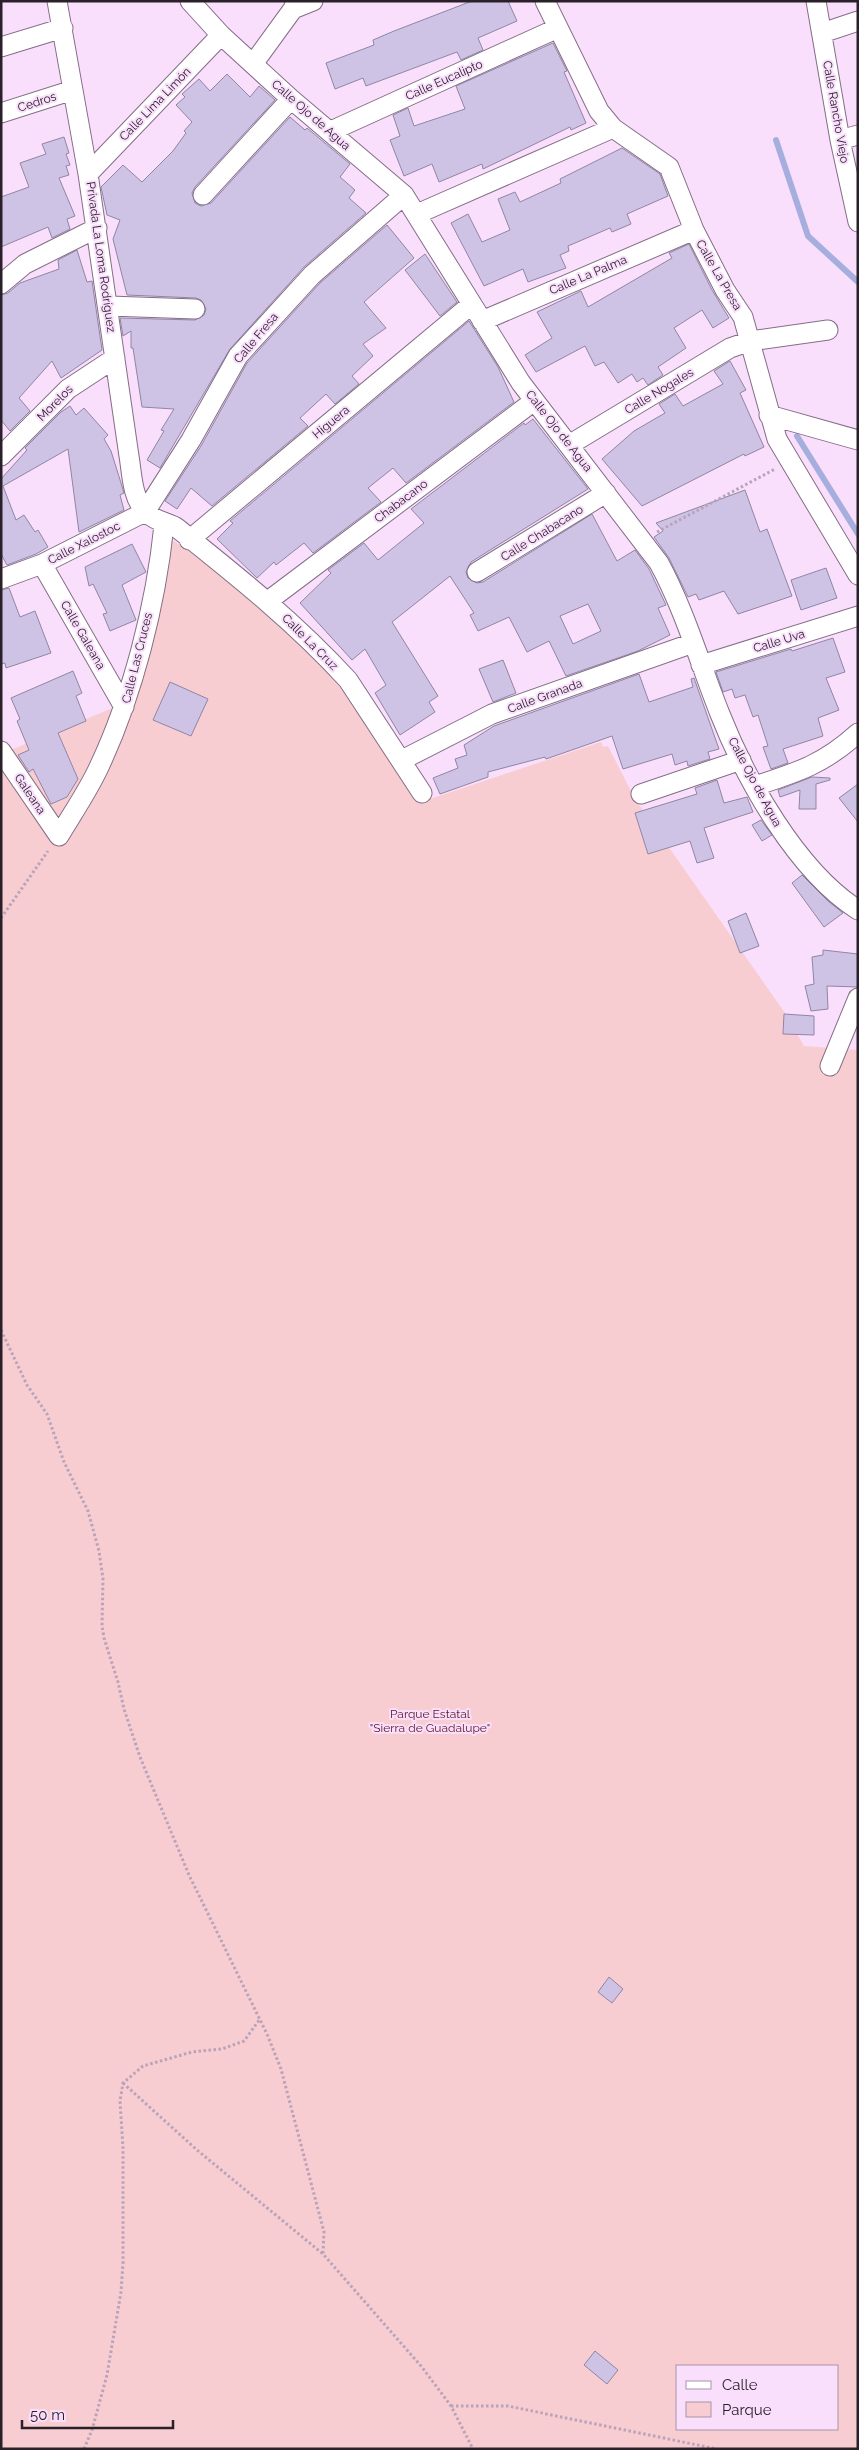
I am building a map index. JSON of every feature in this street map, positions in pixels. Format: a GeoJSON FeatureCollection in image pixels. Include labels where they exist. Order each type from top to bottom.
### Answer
{"type":"FeatureCollection","features":[{"type":"Feature","properties":{"kind":"street","name":"Privada La Loma Rodríguez"},"geometry":{"type":"LineString","coordinates":[[57,1],[97,228],[134,486],[138,501],[145,512]]}},
{"type":"Feature","properties":{"kind":"street","name":"Calle Ojo de Agua"},"geometry":{"type":"LineString","coordinates":[[190,1],[221,35],[291,99],[404,195],[534,401],[643,539],[659,563],[674,591],[721,717],[755,786],[792,848],[828,886],[858,910]]}},
{"type":"Feature","properties":{"kind":"street"},"geometry":{"type":"LineString","coordinates":[[253,64],[295,5],[312,1]]}},
{"type":"Feature","properties":{"kind":"street","name":"Calle La Presa"},"geometry":{"type":"LineString","coordinates":[[546,1],[599,111],[613,128],[669,167],[694,230],[725,290],[743,317],[777,439],[858,575]]}},
{"type":"Feature","properties":{"kind":"street","name":"Calle Rancho Viejo"},"geometry":{"type":"LineString","coordinates":[[816,1],[822,34],[849,138],[858,222]]}},
{"type":"Feature","properties":{"kind":"street"},"geometry":{"type":"LineString","coordinates":[[822,34],[858,21]]}},
{"type":"Feature","properties":{"kind":"street"},"geometry":{"type":"LineString","coordinates":[[1,47],[63,28]]}},
{"type":"Feature","properties":{"kind":"street","name":"Calle Eucalipto"},"geometry":{"type":"LineString","coordinates":[[330,131],[558,28]]}},
{"type":"Feature","properties":{"kind":"street","name":"Calle Lima Limón"},"geometry":{"type":"LineString","coordinates":[[88,174],[221,35]]}},
{"type":"Feature","properties":{"kind":"street","name":"Cedros"},"geometry":{"type":"LineString","coordinates":[[1,113],[73,90]]}},
{"type":"Feature","properties":{"kind":"street"},"geometry":{"type":"LineString","coordinates":[[203,195],[291,99]]}},
{"type":"Feature","properties":{"kind":"street"},"geometry":{"type":"LineString","coordinates":[[417,214],[613,128]]}},
{"type":"Feature","properties":{"kind":"street","name":"Calle Fresa"},"geometry":{"type":"LineString","coordinates":[[145,512],[191,440],[238,356],[312,275],[404,195]]}},
{"type":"Feature","properties":{"kind":"street"},"geometry":{"type":"LineString","coordinates":[[1,284],[25,264],[97,228]]}},
{"type":"Feature","properties":{"kind":"street","name":"Calle La Palma"},"geometry":{"type":"LineString","coordinates":[[482,321],[694,230]]}},
{"type":"Feature","properties":{"kind":"street","name":"Higuera"},"geometry":{"type":"LineString","coordinates":[[189,540],[472,304]]}},
{"type":"Feature","properties":{"kind":"street"},"geometry":{"type":"LineString","coordinates":[[109,306],[195,309]]}},
{"type":"Feature","properties":{"kind":"street","name":"Calle Nogales"},"geometry":{"type":"LineString","coordinates":[[569,444],[730,348],[750,341],[828,330]]}},
{"type":"Feature","properties":{"kind":"street","name":"Morelos"},"geometry":{"type":"LineString","coordinates":[[1,456],[68,389],[115,358]]}},
{"type":"Feature","properties":{"kind":"street","name":"Chabacano"},"geometry":{"type":"LineString","coordinates":[[268,601],[534,401]]}},
{"type":"Feature","properties":{"kind":"street"},"geometry":{"type":"LineString","coordinates":[[769,415],[858,440]]}},
{"type":"Feature","properties":{"kind":"street","name":"Calle Chabacano"},"geometry":{"type":"LineString","coordinates":[[477,572],[606,493]]}},
{"type":"Feature","properties":{"kind":"street"},"geometry":{"type":"LineString","coordinates":[[145,512],[164,525]]}},
{"type":"Feature","properties":{"kind":"street","name":"Calle Xalostoc"},"geometry":{"type":"LineString","coordinates":[[1,580],[42,564],[145,512]]}},
{"type":"Feature","properties":{"kind":"street","name":"Calle La Cruz"},"geometry":{"type":"LineString","coordinates":[[164,525],[175,526],[189,540],[268,601],[348,680],[422,793]]}},
{"type":"Feature","properties":{"kind":"street","name":"Calle Las Cruces"},"geometry":{"type":"LineString","coordinates":[[59,836],[99,768],[134,678],[162,552],[164,525]]}},
{"type":"Feature","properties":{"kind":"street","name":"Calle Galeana"},"geometry":{"type":"LineString","coordinates":[[42,564],[124,707]]}},
{"type":"Feature","properties":{"kind":"street","name":"Calle Uva"},"geometry":{"type":"LineString","coordinates":[[701,665],[858,616]]}},
{"type":"Feature","properties":{"kind":"street","name":"Calle Granada"},"geometry":{"type":"LineString","coordinates":[[402,760],[492,714],[693,643]]}},
{"type":"Feature","properties":{"kind":"street"},"geometry":{"type":"LineString","coordinates":[[755,786],[806,769],[837,751],[858,733]]}},
{"type":"Feature","properties":{"kind":"street","name":"Galeana"},"geometry":{"type":"LineString","coordinates":[[1,751],[59,836]]}},
{"type":"Feature","properties":{"kind":"street"},"geometry":{"type":"LineString","coordinates":[[641,794],[742,760]]}},
{"type":"Feature","properties":{"kind":"street"},"geometry":{"type":"LineString","coordinates":[[830,1066],[858,998]]}},
{"type":"Feature","properties":{"kind":"path"},"geometry":{"type":"LineString","coordinates":[[643,539],[789,462]]}},
{"type":"Feature","properties":{"kind":"path"},"geometry":{"type":"LineString","coordinates":[[1,918],[59,836]]}},
{"type":"Feature","properties":{"kind":"path"},"geometry":{"type":"LineString","coordinates":[[1,1330],[27,1385],[47,1414],[68,1470],[77,1485],[88,1511],[99,1551],[103,1579],[102,1626],[104,1638],[140,1756],[189,1875],[260,2019],[281,2069],[324,2232],[323,2254]]}},
{"type":"Feature","properties":{"kind":"path"},"geometry":{"type":"LineString","coordinates":[[84,2449],[92,2430],[107,2375],[116,2329],[123,2273],[123,2148],[120,2101],[123,2083],[143,2066],[192,2052],[222,2050],[244,2040],[260,2019]]}},
{"type":"Feature","properties":{"kind":"path"},"geometry":{"type":"LineString","coordinates":[[123,2083],[197,2150],[323,2254],[421,2366],[451,2406],[473,2449]]}},
{"type":"Feature","properties":{"kind":"path"},"geometry":{"type":"LineString","coordinates":[[451,2406],[508,2406],[717,2449]]}},
{"type":"Feature","properties":{"kind":"green space","name":"Parque Estatal \"Sierra de Guadalupe\""},"geometry":{"type":"Polygon","coordinates":[[[169,538],[235,580],[336,673],[424,801],[601,742],[603,747],[608,746],[635,799],[785,1013],[804,1046],[858,1050],[858,2449],[1,2449],[1,754],[137,698],[169,538]]]}},
{"type":"Feature","properties":{"kind":"building"},"geometry":{"type":"Polygon","coordinates":[[[472,1],[508,1],[517,21],[478,38],[483,50],[461,60],[457,52],[366,86],[363,78],[335,89],[326,63],[374,45],[373,40],[394,31],[472,1]]]}},
{"type":"Feature","properties":{"kind":"building"},"geometry":{"type":"Polygon","coordinates":[[[553,43],[567,71],[564,72],[586,123],[571,130],[570,127],[483,169],[482,164],[439,182],[432,164],[404,176],[390,140],[400,136],[393,115],[408,108],[414,126],[465,109],[456,86],[553,43]]]}},
{"type":"Feature","properties":{"kind":"building"},"geometry":{"type":"Polygon","coordinates":[[[227,74],[250,97],[259,86],[275,100],[195,187],[192,193],[195,203],[201,206],[211,203],[290,117],[305,130],[307,128],[350,164],[340,177],[355,190],[349,198],[366,213],[304,267],[230,349],[160,468],[147,460],[164,431],[161,430],[174,409],[142,407],[133,348],[131,348],[131,331],[123,336],[120,318],[195,320],[204,315],[206,309],[201,300],[196,298],[127,295],[113,239],[120,220],[107,215],[101,187],[123,165],[142,182],[173,151],[186,133],[184,131],[192,122],[176,105],[185,97],[182,94],[199,79],[210,91],[227,74]]]}},
{"type":"Feature","properties":{"kind":"building"},"geometry":{"type":"Polygon","coordinates":[[[64,137],[69,153],[66,154],[70,165],[66,166],[69,175],[59,178],[75,216],[67,219],[70,229],[52,238],[48,227],[1,247],[1,197],[29,187],[20,163],[46,154],[42,144],[64,137]]]}},
{"type":"Feature","properties":{"kind":"building"},"geometry":{"type":"Polygon","coordinates":[[[622,148],[660,174],[668,196],[627,214],[631,224],[612,232],[610,228],[568,246],[569,251],[560,255],[566,268],[528,282],[523,269],[484,286],[451,223],[468,214],[482,242],[510,230],[498,199],[515,192],[520,202],[561,183],[560,179],[622,148]]]}},
{"type":"Feature","properties":{"kind":"building"},"geometry":{"type":"Polygon","coordinates":[[[387,225],[414,258],[364,302],[386,328],[363,344],[373,356],[352,376],[359,384],[335,404],[326,394],[300,418],[308,426],[212,506],[191,488],[177,509],[165,501],[201,446],[247,363],[320,283],[387,225]]]}},
{"type":"Feature","properties":{"kind":"building"},"geometry":{"type":"Polygon","coordinates":[[[689,244],[712,290],[729,318],[713,328],[702,310],[674,328],[686,348],[658,367],[663,375],[648,385],[643,378],[637,382],[632,374],[618,383],[604,362],[595,366],[585,346],[536,372],[525,355],[552,338],[537,312],[581,291],[588,307],[672,258],[669,253],[689,244]]]}},
{"type":"Feature","properties":{"kind":"building"},"geometry":{"type":"Polygon","coordinates":[[[77,250],[87,282],[92,281],[102,350],[61,378],[52,361],[19,398],[30,411],[10,431],[1,420],[1,295],[8,293],[20,283],[59,269],[58,260],[77,250]]]}},
{"type":"Feature","properties":{"kind":"building"},"geometry":{"type":"Polygon","coordinates":[[[425,254],[457,302],[440,316],[405,270],[425,254]]]}},
{"type":"Feature","properties":{"kind":"building"},"geometry":{"type":"Polygon","coordinates":[[[469,321],[498,367],[514,402],[406,483],[393,468],[368,488],[381,502],[313,553],[304,543],[276,565],[274,562],[257,578],[217,539],[233,523],[230,521],[469,321]]]}},
{"type":"Feature","properties":{"kind":"building"},"geometry":{"type":"Polygon","coordinates":[[[730,361],[746,390],[740,393],[764,447],[745,456],[744,454],[642,506],[602,459],[634,431],[665,413],[659,404],[675,394],[683,406],[723,384],[714,371],[730,361]]]}},
{"type":"Feature","properties":{"kind":"building"},"geometry":{"type":"Polygon","coordinates":[[[70,406],[76,415],[84,408],[108,435],[104,439],[111,451],[124,493],[120,495],[124,510],[79,532],[68,449],[3,486],[16,520],[24,515],[35,532],[38,530],[48,547],[36,554],[7,565],[1,554],[1,479],[27,450],[25,448],[61,412],[70,406]]]}},
{"type":"Feature","properties":{"kind":"building"},"geometry":{"type":"Polygon","coordinates":[[[533,419],[588,489],[471,562],[466,572],[468,578],[477,583],[483,582],[592,514],[617,561],[635,550],[649,569],[666,605],[658,608],[670,635],[638,651],[566,676],[549,641],[527,652],[509,617],[478,631],[470,615],[474,613],[450,576],[392,622],[438,696],[429,702],[435,712],[400,735],[375,693],[386,685],[365,649],[352,660],[300,603],[331,573],[328,570],[364,543],[378,560],[424,523],[411,509],[524,423],[525,425],[533,419]],[[588,604],[560,616],[573,644],[601,631],[588,604]]]}},
{"type":"Feature","properties":{"kind":"building"},"geometry":{"type":"Polygon","coordinates":[[[745,490],[760,532],[767,529],[792,596],[738,614],[724,591],[699,600],[696,594],[688,597],[669,558],[654,537],[663,531],[656,523],[745,490]]]}},
{"type":"Feature","properties":{"kind":"building"},"geometry":{"type":"Polygon","coordinates":[[[132,544],[146,572],[122,585],[136,620],[110,631],[103,614],[107,613],[93,584],[89,586],[85,567],[132,544]]]}},
{"type":"Feature","properties":{"kind":"building"},"geometry":{"type":"Polygon","coordinates":[[[826,568],[837,598],[801,610],[791,580],[826,568]]]}},
{"type":"Feature","properties":{"kind":"building"},"geometry":{"type":"Polygon","coordinates":[[[9,588],[20,617],[35,611],[51,653],[6,668],[5,663],[1,664],[1,590],[9,588]]]}},
{"type":"Feature","properties":{"kind":"building"},"geometry":{"type":"Polygon","coordinates":[[[833,638],[845,672],[826,678],[839,710],[818,718],[823,736],[783,749],[788,763],[771,769],[763,747],[768,746],[758,715],[753,717],[745,695],[735,698],[732,689],[723,692],[716,672],[833,638]]]}},
{"type":"Feature","properties":{"kind":"building"},"geometry":{"type":"Polygon","coordinates":[[[503,660],[516,693],[493,702],[479,669],[503,660]]]}},
{"type":"Feature","properties":{"kind":"building"},"geometry":{"type":"Polygon","coordinates":[[[73,671],[82,693],[76,696],[86,721],[58,733],[78,779],[67,797],[51,804],[33,769],[29,772],[18,755],[29,750],[17,721],[20,719],[11,698],[73,671]]]}},
{"type":"Feature","properties":{"kind":"building"},"geometry":{"type":"Polygon","coordinates":[[[639,674],[649,702],[693,687],[691,679],[694,678],[719,749],[708,752],[710,759],[688,766],[687,761],[675,765],[672,754],[623,769],[612,736],[546,759],[545,757],[488,772],[488,777],[440,794],[433,778],[458,768],[455,759],[467,755],[464,745],[494,726],[639,674]]]}},
{"type":"Feature","properties":{"kind":"building"},"geometry":{"type":"Polygon","coordinates":[[[170,682],[208,699],[191,736],[153,720],[170,682]]]}},
{"type":"Feature","properties":{"kind":"building"},"geometry":{"type":"Polygon","coordinates":[[[812,777],[830,778],[830,780],[816,784],[816,809],[799,809],[800,790],[780,797],[778,790],[812,777]]]}},
{"type":"Feature","properties":{"kind":"building"},"geometry":{"type":"Polygon","coordinates":[[[717,780],[724,803],[747,797],[753,812],[704,828],[714,858],[697,863],[690,841],[648,854],[635,813],[697,794],[695,788],[717,780]]]}},
{"type":"Feature","properties":{"kind":"building"},"geometry":{"type":"Polygon","coordinates":[[[858,784],[858,822],[839,798],[858,784]]]}},
{"type":"Feature","properties":{"kind":"building"},"geometry":{"type":"Polygon","coordinates":[[[761,820],[772,835],[762,841],[752,825],[761,820]]]}},
{"type":"Feature","properties":{"kind":"building"},"geometry":{"type":"Polygon","coordinates":[[[802,875],[843,913],[824,927],[792,883],[802,875]]]}},
{"type":"Feature","properties":{"kind":"building"},"geometry":{"type":"Polygon","coordinates":[[[746,913],[759,946],[740,953],[728,921],[746,913]]]}},
{"type":"Feature","properties":{"kind":"building"},"geometry":{"type":"Polygon","coordinates":[[[823,950],[858,954],[858,987],[827,986],[828,1009],[811,1011],[805,986],[814,984],[812,957],[823,955],[823,950]]]}},
{"type":"Feature","properties":{"kind":"building"},"geometry":{"type":"Polygon","coordinates":[[[784,1014],[814,1016],[814,1035],[783,1034],[784,1014]]]}},
{"type":"Feature","properties":{"kind":"building"},"geometry":{"type":"Polygon","coordinates":[[[609,1977],[623,1989],[612,2003],[598,1992],[609,1977]]]}},
{"type":"Feature","properties":{"kind":"building"},"geometry":{"type":"Polygon","coordinates":[[[595,2351],[618,2370],[607,2384],[584,2365],[595,2351]]]}},
{"type":"Feature","properties":{"kind":"waterway"},"geometry":{"type":"LineString","coordinates":[[776,140],[808,236],[858,282]]}},
{"type":"Feature","properties":{"kind":"waterway"},"geometry":{"type":"LineString","coordinates":[[797,436],[858,534]]}}]}
